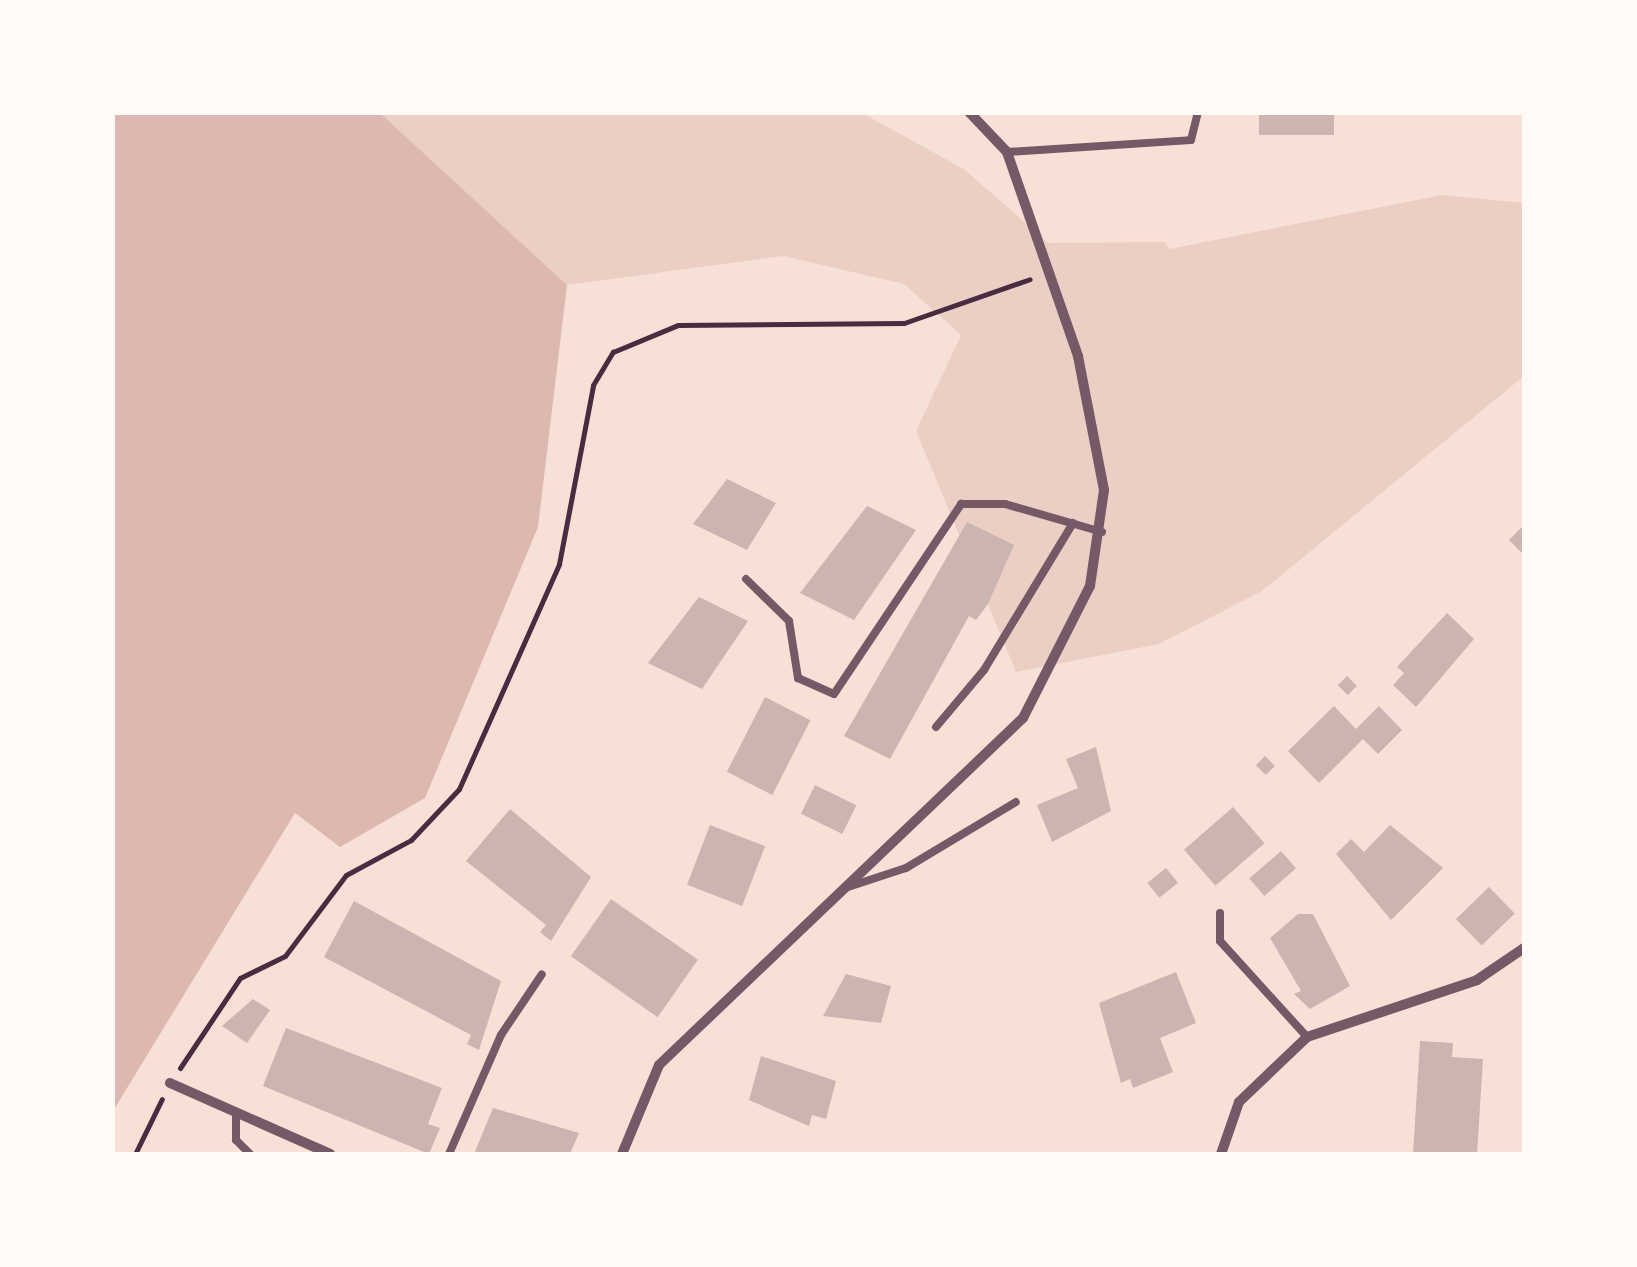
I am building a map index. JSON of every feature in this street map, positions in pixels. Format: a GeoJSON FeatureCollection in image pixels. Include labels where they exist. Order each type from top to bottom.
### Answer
{"type":"FeatureCollection","features":[{"type":"Feature","properties":{"kind":"street"},"geometry":{"type":"LineString","coordinates":[[622,1154],[660,1065],[1023,718],[1090,586],[1102,532],[1099,442],[1052,265],[1006,152],[970,112]]}},
{"type":"Feature","properties":{"kind":"street"},"geometry":{"type":"LineString","coordinates":[[1221,1154],[1239,1102],[1306,1037],[1477,980],[1524,948]]}},
{"type":"Feature","properties":{"kind":"street"},"geometry":{"type":"LineString","coordinates":[[170,1083],[330,1154]]}},
{"type":"Feature","properties":{"kind":"lane"},"geometry":{"type":"LineString","coordinates":[[1006,152],[1191,140],[1198,112]]}},
{"type":"Feature","properties":{"kind":"lane"},"geometry":{"type":"LineString","coordinates":[[746,580],[789,622],[798,678],[834,694],[950,511],[986,500],[1102,532]]}},
{"type":"Feature","properties":{"kind":"lane"},"geometry":{"type":"LineString","coordinates":[[936,727],[984,670],[1073,523]]}},
{"type":"Feature","properties":{"kind":"lane"},"geometry":{"type":"LineString","coordinates":[[840,889],[906,868],[1016,802]]}},
{"type":"Feature","properties":{"kind":"lane"},"geometry":{"type":"LineString","coordinates":[[1220,913],[1220,942],[1306,1037]]}},
{"type":"Feature","properties":{"kind":"lane"},"geometry":{"type":"LineString","coordinates":[[449,1154],[502,1035],[542,974]]}},
{"type":"Feature","properties":{"kind":"lane"},"geometry":{"type":"LineString","coordinates":[[236,1114],[236,1140],[250,1154]]}},
{"type":"Feature","properties":{"kind":"path"},"geometry":{"type":"LineString","coordinates":[[135,1154],[170,1083],[240,978],[285,956],[338,883],[411,840],[459,789],[558,564],[593,385],[613,352],[678,325],[904,322],[1006,291],[1052,265]]}},
{"type":"Feature","properties":{"kind":"shaded area"},"geometry":{"type":"Polygon","coordinates":[[[113,112],[380,113],[567,285],[538,527],[425,798],[340,847],[295,813],[113,1111],[113,112]]]}},
{"type":"Feature","properties":{"kind":"shaded area"},"geometry":{"type":"Polygon","coordinates":[[[380,113],[862,113],[964,169],[1048,243],[1165,242],[1169,249],[1442,195],[1524,203],[1524,376],[1262,591],[1159,644],[1016,672],[916,431],[961,335],[904,284],[783,256],[567,285],[380,113]]]}},
{"type":"Feature","properties":{"kind":"building"},"geometry":{"type":"Polygon","coordinates":[[[1259,112],[1334,112],[1334,135],[1259,135],[1259,112]]]}},
{"type":"Feature","properties":{"kind":"building"},"geometry":{"type":"Polygon","coordinates":[[[727,479],[776,503],[747,550],[693,524],[727,479]]]}},
{"type":"Feature","properties":{"kind":"building"},"geometry":{"type":"Polygon","coordinates":[[[867,506],[916,530],[854,620],[800,593],[867,506]]]}},
{"type":"Feature","properties":{"kind":"building"},"geometry":{"type":"Polygon","coordinates":[[[967,522],[1014,545],[988,604],[976,620],[969,616],[890,759],[844,736],[967,522]]]}},
{"type":"Feature","properties":{"kind":"building"},"geometry":{"type":"Polygon","coordinates":[[[1524,525],[1524,555],[1509,540],[1524,525]]]}},
{"type":"Feature","properties":{"kind":"building"},"geometry":{"type":"Polygon","coordinates":[[[699,597],[748,621],[702,689],[648,663],[699,597]]]}},
{"type":"Feature","properties":{"kind":"building"},"geometry":{"type":"Polygon","coordinates":[[[1447,613],[1474,639],[1416,707],[1393,685],[1404,673],[1397,667],[1447,613]]]}},
{"type":"Feature","properties":{"kind":"building"},"geometry":{"type":"Polygon","coordinates":[[[1347,676],[1357,686],[1348,695],[1338,685],[1347,676]]]}},
{"type":"Feature","properties":{"kind":"building"},"geometry":{"type":"Polygon","coordinates":[[[765,697],[810,720],[772,795],[727,772],[765,697]]]}},
{"type":"Feature","properties":{"kind":"building"},"geometry":{"type":"Polygon","coordinates":[[[1334,706],[1356,729],[1379,706],[1402,730],[1378,754],[1363,739],[1319,783],[1288,751],[1334,706]]]}},
{"type":"Feature","properties":{"kind":"building"},"geometry":{"type":"Polygon","coordinates":[[[1096,747],[1111,811],[1052,842],[1037,805],[1078,788],[1066,759],[1096,747]]]}},
{"type":"Feature","properties":{"kind":"building"},"geometry":{"type":"Polygon","coordinates":[[[1265,756],[1275,766],[1266,775],[1256,765],[1265,756]]]}},
{"type":"Feature","properties":{"kind":"building"},"geometry":{"type":"Polygon","coordinates":[[[815,785],[856,805],[842,834],[801,814],[815,785]]]}},
{"type":"Feature","properties":{"kind":"building"},"geometry":{"type":"Polygon","coordinates":[[[1233,807],[1264,843],[1215,886],[1184,850],[1233,807]]]}},
{"type":"Feature","properties":{"kind":"building"},"geometry":{"type":"Polygon","coordinates":[[[510,809],[591,877],[551,941],[540,932],[546,925],[466,861],[510,809]]]}},
{"type":"Feature","properties":{"kind":"building"},"geometry":{"type":"Polygon","coordinates":[[[710,825],[765,846],[742,906],[687,885],[710,825]]]}},
{"type":"Feature","properties":{"kind":"building"},"geometry":{"type":"Polygon","coordinates":[[[1390,825],[1443,868],[1391,920],[1336,854],[1351,839],[1364,852],[1390,825]]]}},
{"type":"Feature","properties":{"kind":"building"},"geometry":{"type":"Polygon","coordinates":[[[1281,851],[1296,868],[1264,896],[1249,879],[1281,851]]]}},
{"type":"Feature","properties":{"kind":"building"},"geometry":{"type":"Polygon","coordinates":[[[1166,868],[1178,883],[1159,898],[1147,883],[1166,868]]]}},
{"type":"Feature","properties":{"kind":"building"},"geometry":{"type":"Polygon","coordinates":[[[1489,887],[1515,914],[1482,946],[1456,919],[1489,887]]]}},
{"type":"Feature","properties":{"kind":"building"},"geometry":{"type":"Polygon","coordinates":[[[611,899],[698,960],[658,1017],[571,956],[611,899]]]}},
{"type":"Feature","properties":{"kind":"building"},"geometry":{"type":"Polygon","coordinates":[[[354,901],[501,981],[479,1050],[467,1044],[471,1035],[324,957],[354,901]]]}},
{"type":"Feature","properties":{"kind":"building"},"geometry":{"type":"Polygon","coordinates":[[[1298,914],[1313,914],[1350,986],[1310,1009],[1294,994],[1301,991],[1270,938],[1298,914]]]}},
{"type":"Feature","properties":{"kind":"building"},"geometry":{"type":"Polygon","coordinates":[[[1176,972],[1196,1023],[1160,1038],[1173,1072],[1133,1088],[1130,1079],[1121,1083],[1099,1003],[1176,972]]]}},
{"type":"Feature","properties":{"kind":"building"},"geometry":{"type":"Polygon","coordinates":[[[846,974],[891,986],[881,1023],[823,1016],[846,974]]]}},
{"type":"Feature","properties":{"kind":"building"},"geometry":{"type":"Polygon","coordinates":[[[253,999],[270,1010],[247,1043],[222,1026],[253,999]]]}},
{"type":"Feature","properties":{"kind":"building"},"geometry":{"type":"Polygon","coordinates":[[[286,1028],[442,1088],[428,1124],[440,1128],[429,1154],[263,1086],[286,1028]]]}},
{"type":"Feature","properties":{"kind":"building"},"geometry":{"type":"Polygon","coordinates":[[[1420,1041],[1453,1043],[1452,1057],[1483,1059],[1477,1154],[1413,1154],[1420,1041]]]}},
{"type":"Feature","properties":{"kind":"building"},"geometry":{"type":"Polygon","coordinates":[[[761,1056],[836,1081],[826,1119],[812,1115],[809,1126],[749,1100],[761,1056]]]}},
{"type":"Feature","properties":{"kind":"building"},"geometry":{"type":"Polygon","coordinates":[[[493,1108],[579,1133],[570,1154],[474,1154],[493,1108]]]}}]}
